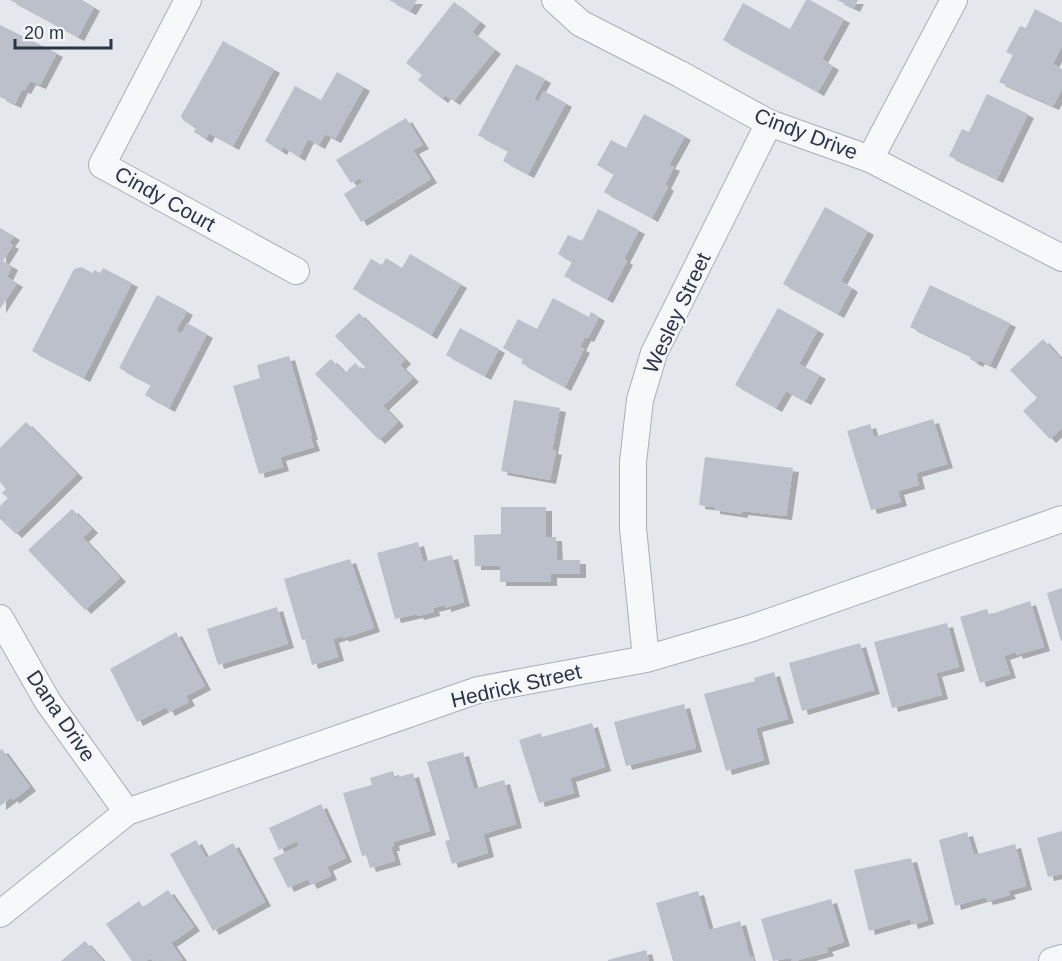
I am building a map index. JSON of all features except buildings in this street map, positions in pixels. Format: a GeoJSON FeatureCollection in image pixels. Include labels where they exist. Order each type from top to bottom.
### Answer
{"type":"FeatureCollection","features":[{"type":"Feature","properties":{"kind":"street","name":"Cindy Court"},"geometry":{"type":"LineString","coordinates":[[188,0],[102,165],[296,271]]}},
{"type":"Feature","properties":{"kind":"street","name":"Cindy Drive"},"geometry":{"type":"LineString","coordinates":[[555,0],[580,23],[681,74],[769,123],[870,159],[1062,258]]}},
{"type":"Feature","properties":{"kind":"street"},"geometry":{"type":"LineString","coordinates":[[870,159],[954,0]]}},
{"type":"Feature","properties":{"kind":"street","name":"Wesley Street"},"geometry":{"type":"LineString","coordinates":[[646,659],[633,528],[633,462],[640,400],[654,353],[769,123]]}},
{"type":"Feature","properties":{"kind":"street","name":"Hedrick Street"},"geometry":{"type":"LineString","coordinates":[[0,914],[127,812],[478,690],[646,659],[752,628],[1062,519]]}},
{"type":"Feature","properties":{"kind":"street","name":"Dana Drive"},"geometry":{"type":"LineString","coordinates":[[0,618],[48,702],[127,812]]}},
{"type":"Feature","properties":{"kind":"street"},"geometry":{"type":"LineString","coordinates":[[1052,961],[1062,958]]}}]}
